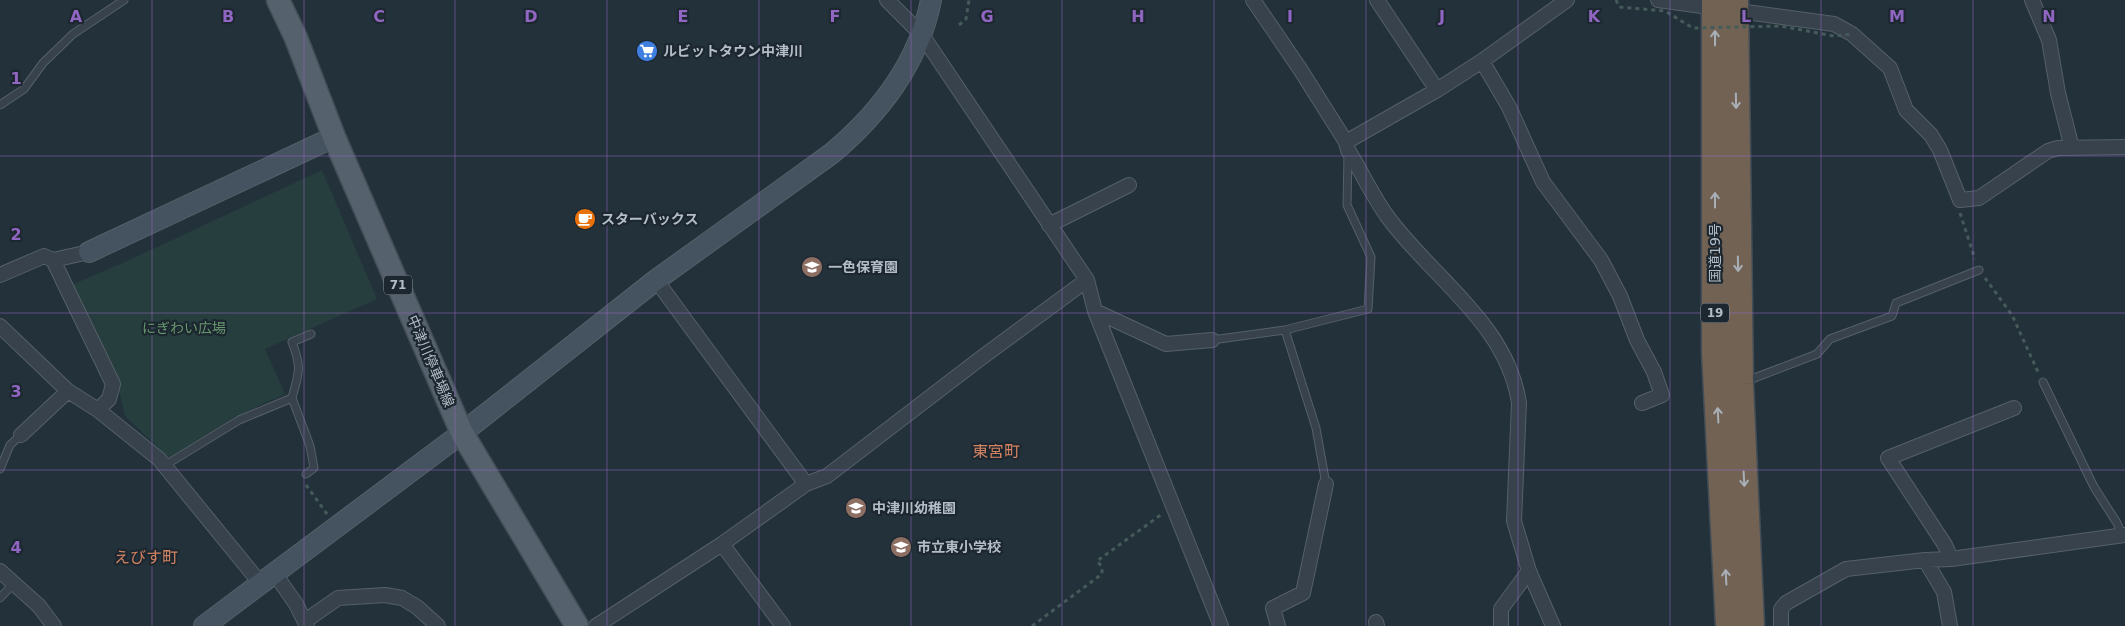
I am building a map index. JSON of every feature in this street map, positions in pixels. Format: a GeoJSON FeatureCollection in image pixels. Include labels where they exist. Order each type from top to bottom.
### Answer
{"type":"FeatureCollection","features":[{"type":"Feature","properties":{"kind":"highway","name":"国道19号"},"geometry":{"type":"LineString","coordinates":[[1725,4],[1751,626]]}},
{"type":"Feature","properties":{"kind":"highway","name":"国道19号"},"geometry":{"type":"LineString","coordinates":[[1725,4],[1715,352],[1729,626]]}},
{"type":"Feature","properties":{"kind":"main road","name":"中津川停車場線"},"geometry":{"type":"LineString","coordinates":[[278,0],[296,38],[334,137],[462,433],[576,626]]}},
{"type":"Feature","properties":{"kind":"street"},"geometry":{"type":"LineString","coordinates":[[887,0],[922,35],[1087,280],[1095,311],[1221,626]]}},
{"type":"Feature","properties":{"kind":"street"},"geometry":{"type":"LineString","coordinates":[[204,626],[462,433],[656,280],[832,154],[852,136],[901,77],[922,35],[931,0]]}},
{"type":"Feature","properties":{"kind":"street"},"geometry":{"type":"LineString","coordinates":[[1252,0],[1300,69],[1386,215],[1485,325],[1504,354],[1517,386],[1519,403],[1514,521],[1529,571],[1553,626]]}},
{"type":"Feature","properties":{"kind":"street"},"geometry":{"type":"LineString","coordinates":[[1377,0],[1437,90]]}},
{"type":"Feature","properties":{"kind":"street"},"geometry":{"type":"LineString","coordinates":[[1347,146],[1482,61],[1552,4],[1567,0]]}},
{"type":"Feature","properties":{"kind":"street"},"geometry":{"type":"LineString","coordinates":[[1658,0],[1725,4],[1834,24],[1852,34],[1890,68],[1906,110],[1931,135],[1940,150],[1960,200],[1979,198],[2048,151],[2058,148],[2125,146]]}},
{"type":"Feature","properties":{"kind":"street"},"geometry":{"type":"LineString","coordinates":[[2032,0],[2049,40],[2058,93],[2072,148]]}},
{"type":"Feature","properties":{"kind":"street"},"geometry":{"type":"LineString","coordinates":[[1482,61],[1509,107],[1543,182],[1600,260],[1620,296],[1637,340],[1654,372],[1662,395],[1642,403]]}},
{"type":"Feature","properties":{"kind":"street"},"geometry":{"type":"LineString","coordinates":[[0,275],[44,256],[53,260],[89,252],[334,137]]}},
{"type":"Feature","properties":{"kind":"street"},"geometry":{"type":"LineString","coordinates":[[1049,225],[1129,185]]}},
{"type":"Feature","properties":{"kind":"street"},"geometry":{"type":"LineString","coordinates":[[53,260],[113,384],[109,399],[98,410]]}},
{"type":"Feature","properties":{"kind":"street"},"geometry":{"type":"LineString","coordinates":[[656,280],[806,484]]}},
{"type":"Feature","properties":{"kind":"street"},"geometry":{"type":"LineString","coordinates":[[596,626],[722,544],[806,484],[827,476],[981,358],[1087,280]]}},
{"type":"Feature","properties":{"kind":"street"},"geometry":{"type":"LineString","coordinates":[[1095,311],[1166,344],[1212,340]]}},
{"type":"Feature","properties":{"kind":"street"},"geometry":{"type":"LineString","coordinates":[[0,326],[68,390],[98,410],[158,459],[268,579],[296,604],[306,623],[338,598],[384,595],[402,598],[410,602],[438,626]]}},
{"type":"Feature","properties":{"kind":"street"},"geometry":{"type":"LineString","coordinates":[[21,435],[68,390]]}},
{"type":"Feature","properties":{"kind":"street"},"geometry":{"type":"LineString","coordinates":[[1951,559],[1945,545],[1888,458],[2014,408]]}},
{"type":"Feature","properties":{"kind":"street"},"geometry":{"type":"LineString","coordinates":[[1278,626],[1273,608],[1303,593],[1326,484]]}},
{"type":"Feature","properties":{"kind":"street"},"geometry":{"type":"LineString","coordinates":[[1781,626],[1781,610],[1786,603],[1846,569],[1924,560],[1951,559],[2123,535]]}},
{"type":"Feature","properties":{"kind":"street"},"geometry":{"type":"LineString","coordinates":[[722,544],[783,626]]}},
{"type":"Feature","properties":{"kind":"street"},"geometry":{"type":"LineString","coordinates":[[1924,560],[1944,592],[1950,626]]}},
{"type":"Feature","properties":{"kind":"street"},"geometry":{"type":"LineString","coordinates":[[0,571],[38,606],[54,626]]}},
{"type":"Feature","properties":{"kind":"street"},"geometry":{"type":"LineString","coordinates":[[1501,626],[1501,609],[1529,571]]}},
{"type":"Feature","properties":{"kind":"lane"},"geometry":{"type":"LineString","coordinates":[[0,105],[24,89],[43,63],[73,34],[124,0]]}},
{"type":"Feature","properties":{"kind":"lane"},"geometry":{"type":"LineString","coordinates":[[1212,340],[1285,330],[1368,309],[1371,257],[1347,205],[1347,146]]}},
{"type":"Feature","properties":{"kind":"lane"},"geometry":{"type":"LineString","coordinates":[[1740,384],[1817,354],[1830,339],[1892,316],[1896,303],[1980,270]]}},
{"type":"Feature","properties":{"kind":"lane"},"geometry":{"type":"LineString","coordinates":[[1285,330],[1316,428],[1326,484]]}},
{"type":"Feature","properties":{"kind":"lane"},"geometry":{"type":"LineString","coordinates":[[306,474],[314,468],[310,446],[292,398],[298,376],[299,361],[292,342],[312,334]]}},
{"type":"Feature","properties":{"kind":"lane"},"geometry":{"type":"LineString","coordinates":[[2043,382],[2094,487],[2123,535]]}},
{"type":"Feature","properties":{"kind":"lane"},"geometry":{"type":"LineString","coordinates":[[164,466],[239,420],[292,398]]}},
{"type":"Feature","properties":{"kind":"lane"},"geometry":{"type":"LineString","coordinates":[[0,468],[10,445],[21,435]]}},
{"type":"Feature","properties":{"kind":"lane"},"geometry":{"type":"LineString","coordinates":[[0,598],[14,583]]}},
{"type":"Feature","properties":{"kind":"path"},"geometry":{"type":"LineString","coordinates":[[959,25],[966,19],[969,0]]}},
{"type":"Feature","properties":{"kind":"path"},"geometry":{"type":"LineString","coordinates":[[1616,0],[1619,7],[1665,11],[1693,28],[1781,26],[1834,36],[1852,34]]}},
{"type":"Feature","properties":{"kind":"path"},"geometry":{"type":"LineString","coordinates":[[1960,200],[1960,211],[1969,247],[1980,270],[2012,315],[2043,382]]}},
{"type":"Feature","properties":{"kind":"path"},"geometry":{"type":"LineString","coordinates":[[306,474],[302,480],[336,528]]}},
{"type":"Feature","properties":{"kind":"path"},"geometry":{"type":"LineString","coordinates":[[1032,626],[1102,574],[1102,567],[1097,561],[1173,506]]}},
{"type":"Feature","properties":{"kind":"green space","name":"にぎわい広場"},"geometry":{"type":"Polygon","coordinates":[[[322,170],[377,299],[265,349],[285,394],[234,417],[169,458],[125,416],[118,386],[71,285],[125,262],[322,170]]]}},
{"type":"Feature","properties":{"kind":"place","name":"ルビットタウン中津川"},"geometry":{"type":"Point","coordinates":[647,51]}},
{"type":"Feature","properties":{"kind":"place","name":"スターバックス"},"geometry":{"type":"Point","coordinates":[585,219]}},
{"type":"Feature","properties":{"kind":"place","name":"一色保育園"},"geometry":{"type":"Point","coordinates":[812,267]}},
{"type":"Feature","properties":{"kind":"place","name":"中津川幼稚園"},"geometry":{"type":"Point","coordinates":[856,508]}},
{"type":"Feature","properties":{"kind":"place","name":"市立東小学校"},"geometry":{"type":"Point","coordinates":[901,547]}},
{"type":"Feature","properties":{"kind":"district","name":"東宮町"},"geometry":{"type":"Point","coordinates":[996,451]}},
{"type":"Feature","properties":{"kind":"district","name":"えびす町"},"geometry":{"type":"Point","coordinates":[146,557]}}]}
